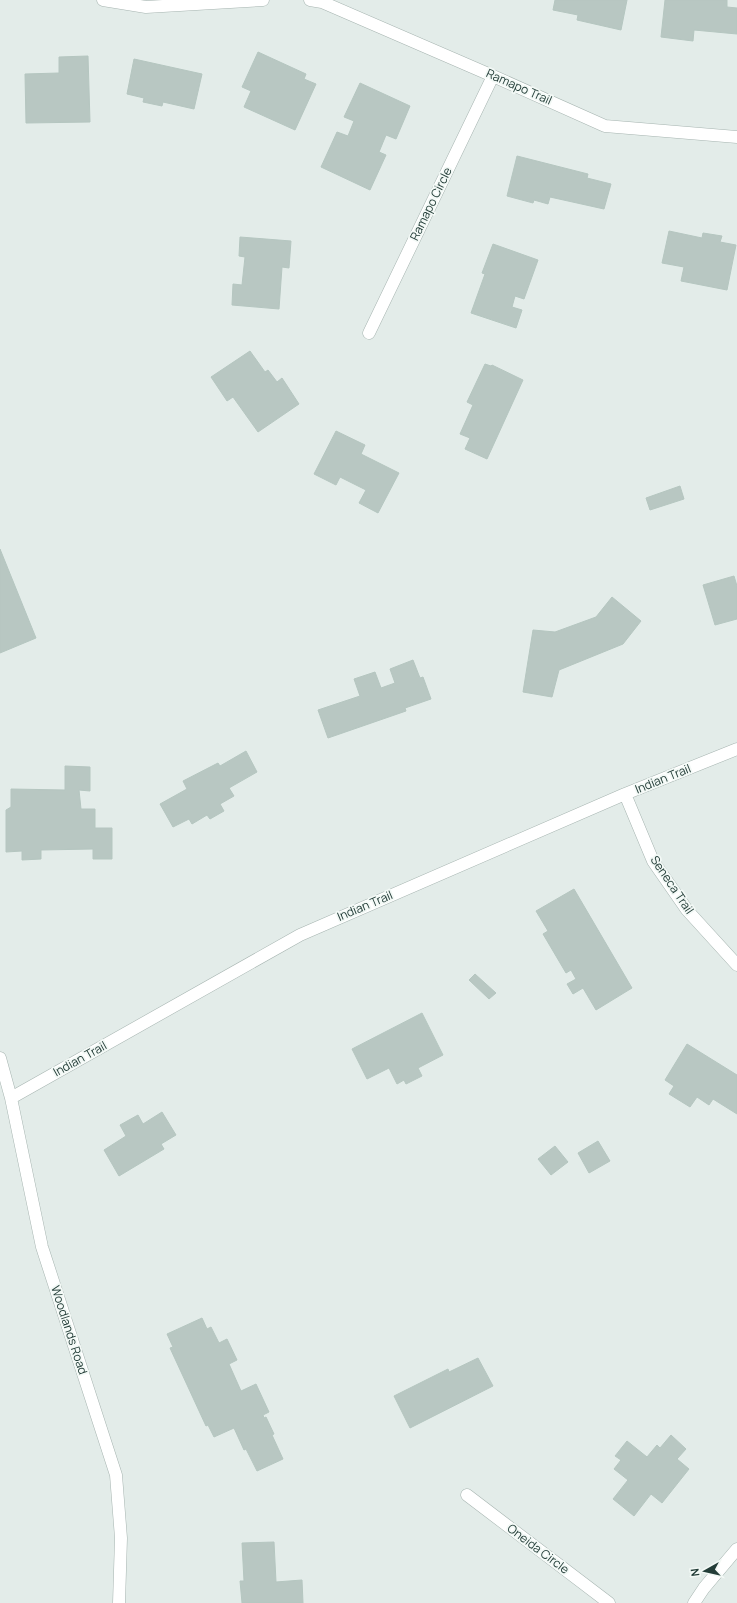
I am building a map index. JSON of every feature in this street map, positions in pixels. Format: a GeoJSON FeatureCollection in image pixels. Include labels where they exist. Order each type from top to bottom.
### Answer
{"type":"FeatureCollection","features":[{"type":"Feature","properties":{"kind":"street"},"geometry":{"type":"LineString","coordinates":[[103,0],[146,7],[263,0]]}},
{"type":"Feature","properties":{"kind":"street","name":"Ramapo Trail"},"geometry":{"type":"LineString","coordinates":[[310,0],[322,2],[605,126],[737,137]]}},
{"type":"Feature","properties":{"kind":"street","name":"Ramapo Circle"},"geometry":{"type":"LineString","coordinates":[[370,333],[493,76]]}},
{"type":"Feature","properties":{"kind":"street","name":"Indian Trail"},"geometry":{"type":"LineString","coordinates":[[11,1098],[300,934],[625,794],[737,750]]}},
{"type":"Feature","properties":{"kind":"street","name":"Seneca Trail"},"geometry":{"type":"LineString","coordinates":[[625,794],[653,861],[687,910],[737,965]]}},
{"type":"Feature","properties":{"kind":"street","name":"Woodlands Road"},"geometry":{"type":"LineString","coordinates":[[0,1058],[11,1098],[42,1247],[116,1475],[120,1538],[119,1603]]}},
{"type":"Feature","properties":{"kind":"street","name":"Oneida Circle"},"geometry":{"type":"LineString","coordinates":[[467,1495],[609,1603]]}},
{"type":"Feature","properties":{"kind":"street"},"geometry":{"type":"LineString","coordinates":[[694,1603],[704,1588],[737,1549]]}},
{"type":"Feature","properties":{"kind":"building"},"geometry":{"type":"Polygon","coordinates":[[[555,0],[627,0],[621,30],[577,20],[578,15],[553,10],[555,0]]]}},
{"type":"Feature","properties":{"kind":"building"},"geometry":{"type":"Polygon","coordinates":[[[665,0],[727,0],[727,7],[737,8],[737,34],[694,30],[693,41],[661,37],[665,0]]]}},
{"type":"Feature","properties":{"kind":"building"},"geometry":{"type":"Polygon","coordinates":[[[258,52],[306,74],[304,79],[316,84],[295,130],[244,107],[251,91],[242,87],[258,52]]]}},
{"type":"Feature","properties":{"kind":"building"},"geometry":{"type":"Polygon","coordinates":[[[88,56],[90,122],[26,123],[25,74],[59,73],[59,57],[88,56]]]}},
{"type":"Feature","properties":{"kind":"building"},"geometry":{"type":"Polygon","coordinates":[[[134,59],[202,74],[194,109],[163,102],[162,106],[143,102],[144,98],[127,94],[134,59]]]}},
{"type":"Feature","properties":{"kind":"building"},"geometry":{"type":"Polygon","coordinates":[[[360,83],[410,106],[396,139],[386,135],[379,152],[386,155],[370,190],[321,167],[337,132],[348,136],[354,121],[344,117],[360,83]]]}},
{"type":"Feature","properties":{"kind":"building"},"geometry":{"type":"Polygon","coordinates":[[[517,156],[588,174],[587,178],[611,184],[604,209],[550,197],[548,204],[534,200],[533,203],[507,196],[517,156]]]}},
{"type":"Feature","properties":{"kind":"building"},"geometry":{"type":"Polygon","coordinates":[[[669,231],[702,238],[703,233],[722,236],[720,242],[736,245],[727,290],[681,281],[684,267],[662,263],[669,231]]]}},
{"type":"Feature","properties":{"kind":"building"},"geometry":{"type":"Polygon","coordinates":[[[240,237],[291,241],[289,268],[282,267],[279,309],[232,305],[233,284],[242,285],[245,257],[239,256],[240,237]]]}},
{"type":"Feature","properties":{"kind":"building"},"geometry":{"type":"Polygon","coordinates":[[[493,244],[538,260],[524,299],[515,296],[512,307],[522,310],[516,328],[471,313],[485,274],[482,273],[493,244]]]}},
{"type":"Feature","properties":{"kind":"building"},"geometry":{"type":"Polygon","coordinates":[[[250,351],[265,372],[268,370],[277,382],[282,378],[299,404],[258,432],[233,397],[227,401],[211,377],[250,351]]]}},
{"type":"Feature","properties":{"kind":"building"},"geometry":{"type":"Polygon","coordinates":[[[485,364],[492,365],[523,380],[487,459],[465,449],[470,438],[460,434],[473,405],[467,402],[485,364]]]}},
{"type":"Feature","properties":{"kind":"building"},"geometry":{"type":"Polygon","coordinates":[[[336,431],[365,445],[361,454],[399,473],[378,513],[359,503],[366,490],[340,477],[336,485],[314,474],[336,431]]]}},
{"type":"Feature","properties":{"kind":"building"},"geometry":{"type":"Polygon","coordinates":[[[680,486],[684,499],[650,510],[646,498],[680,486]]]}},
{"type":"Feature","properties":{"kind":"building"},"geometry":{"type":"Polygon","coordinates":[[[0,549],[36,638],[0,653],[0,549]]]}},
{"type":"Feature","properties":{"kind":"building"},"geometry":{"type":"Polygon","coordinates":[[[734,576],[737,586],[737,619],[715,625],[703,585],[734,576]]]}},
{"type":"Feature","properties":{"kind":"building"},"geometry":{"type":"Polygon","coordinates":[[[612,597],[641,621],[623,644],[559,670],[552,697],[523,692],[533,630],[555,632],[596,617],[612,597]]]}},
{"type":"Feature","properties":{"kind":"building"},"geometry":{"type":"Polygon","coordinates":[[[413,660],[420,678],[423,677],[431,699],[405,708],[406,711],[328,738],[318,710],[360,696],[354,679],[375,672],[381,688],[395,683],[390,669],[413,660]]]}},
{"type":"Feature","properties":{"kind":"building"},"geometry":{"type":"Polygon","coordinates":[[[246,751],[257,772],[229,788],[234,796],[220,804],[224,811],[210,819],[207,815],[192,824],[189,819],[173,827],[160,804],[187,789],[183,781],[218,763],[220,766],[246,751]]]}},
{"type":"Feature","properties":{"kind":"building"},"geometry":{"type":"Polygon","coordinates":[[[65,766],[90,767],[90,791],[79,790],[81,809],[95,809],[95,828],[112,828],[112,859],[93,859],[93,849],[41,850],[41,859],[22,860],[22,851],[6,852],[6,810],[11,807],[11,789],[65,790],[65,766]]]}},
{"type":"Feature","properties":{"kind":"building"},"geometry":{"type":"Polygon","coordinates":[[[574,889],[632,988],[596,1010],[583,988],[573,994],[567,984],[576,979],[571,970],[566,973],[543,934],[548,931],[536,911],[574,889]]]}},
{"type":"Feature","properties":{"kind":"building"},"geometry":{"type":"Polygon","coordinates":[[[475,974],[496,993],[489,999],[469,980],[475,974]]]}},
{"type":"Feature","properties":{"kind":"building"},"geometry":{"type":"Polygon","coordinates":[[[422,1013],[443,1055],[418,1068],[422,1076],[406,1084],[404,1080],[397,1084],[389,1068],[367,1079],[352,1049],[422,1013]]]}},
{"type":"Feature","properties":{"kind":"building"},"geometry":{"type":"Polygon","coordinates":[[[687,1044],[737,1075],[737,1114],[713,1099],[709,1105],[697,1097],[690,1107],[669,1094],[674,1086],[665,1080],[687,1044]]]}},
{"type":"Feature","properties":{"kind":"building"},"geometry":{"type":"Polygon","coordinates":[[[162,1112],[176,1135],[161,1144],[164,1149],[119,1176],[104,1150],[126,1136],[120,1125],[138,1115],[143,1124],[162,1112]]]}},
{"type":"Feature","properties":{"kind":"building"},"geometry":{"type":"Polygon","coordinates":[[[598,1141],[610,1161],[589,1173],[578,1153],[598,1141]]]}},
{"type":"Feature","properties":{"kind":"building"},"geometry":{"type":"Polygon","coordinates":[[[555,1146],[568,1162],[551,1175],[538,1159],[555,1146]]]}},
{"type":"Feature","properties":{"kind":"building"},"geometry":{"type":"Polygon","coordinates":[[[202,1318],[207,1329],[211,1327],[219,1343],[227,1339],[237,1360],[229,1364],[241,1391],[256,1384],[269,1412],[263,1415],[264,1418],[266,1417],[274,1434],[272,1435],[283,1459],[257,1471],[246,1449],[244,1450],[234,1428],[214,1437],[208,1425],[206,1426],[170,1348],[173,1347],[167,1334],[202,1318]]]}},
{"type":"Feature","properties":{"kind":"building"},"geometry":{"type":"Polygon","coordinates":[[[478,1358],[493,1386],[410,1428],[394,1396],[448,1369],[449,1372],[478,1358]]]}},
{"type":"Feature","properties":{"kind":"building"},"geometry":{"type":"Polygon","coordinates":[[[671,1435],[686,1449],[677,1459],[689,1469],[662,1503],[651,1494],[634,1516],[613,1499],[628,1480],[614,1469],[621,1460],[615,1456],[627,1441],[647,1457],[657,1445],[660,1448],[671,1435]]]}},
{"type":"Feature","properties":{"kind":"building"},"geometry":{"type":"Polygon","coordinates":[[[274,1542],[276,1582],[302,1580],[303,1603],[242,1603],[240,1581],[244,1581],[242,1543],[274,1542]]]}}]}
